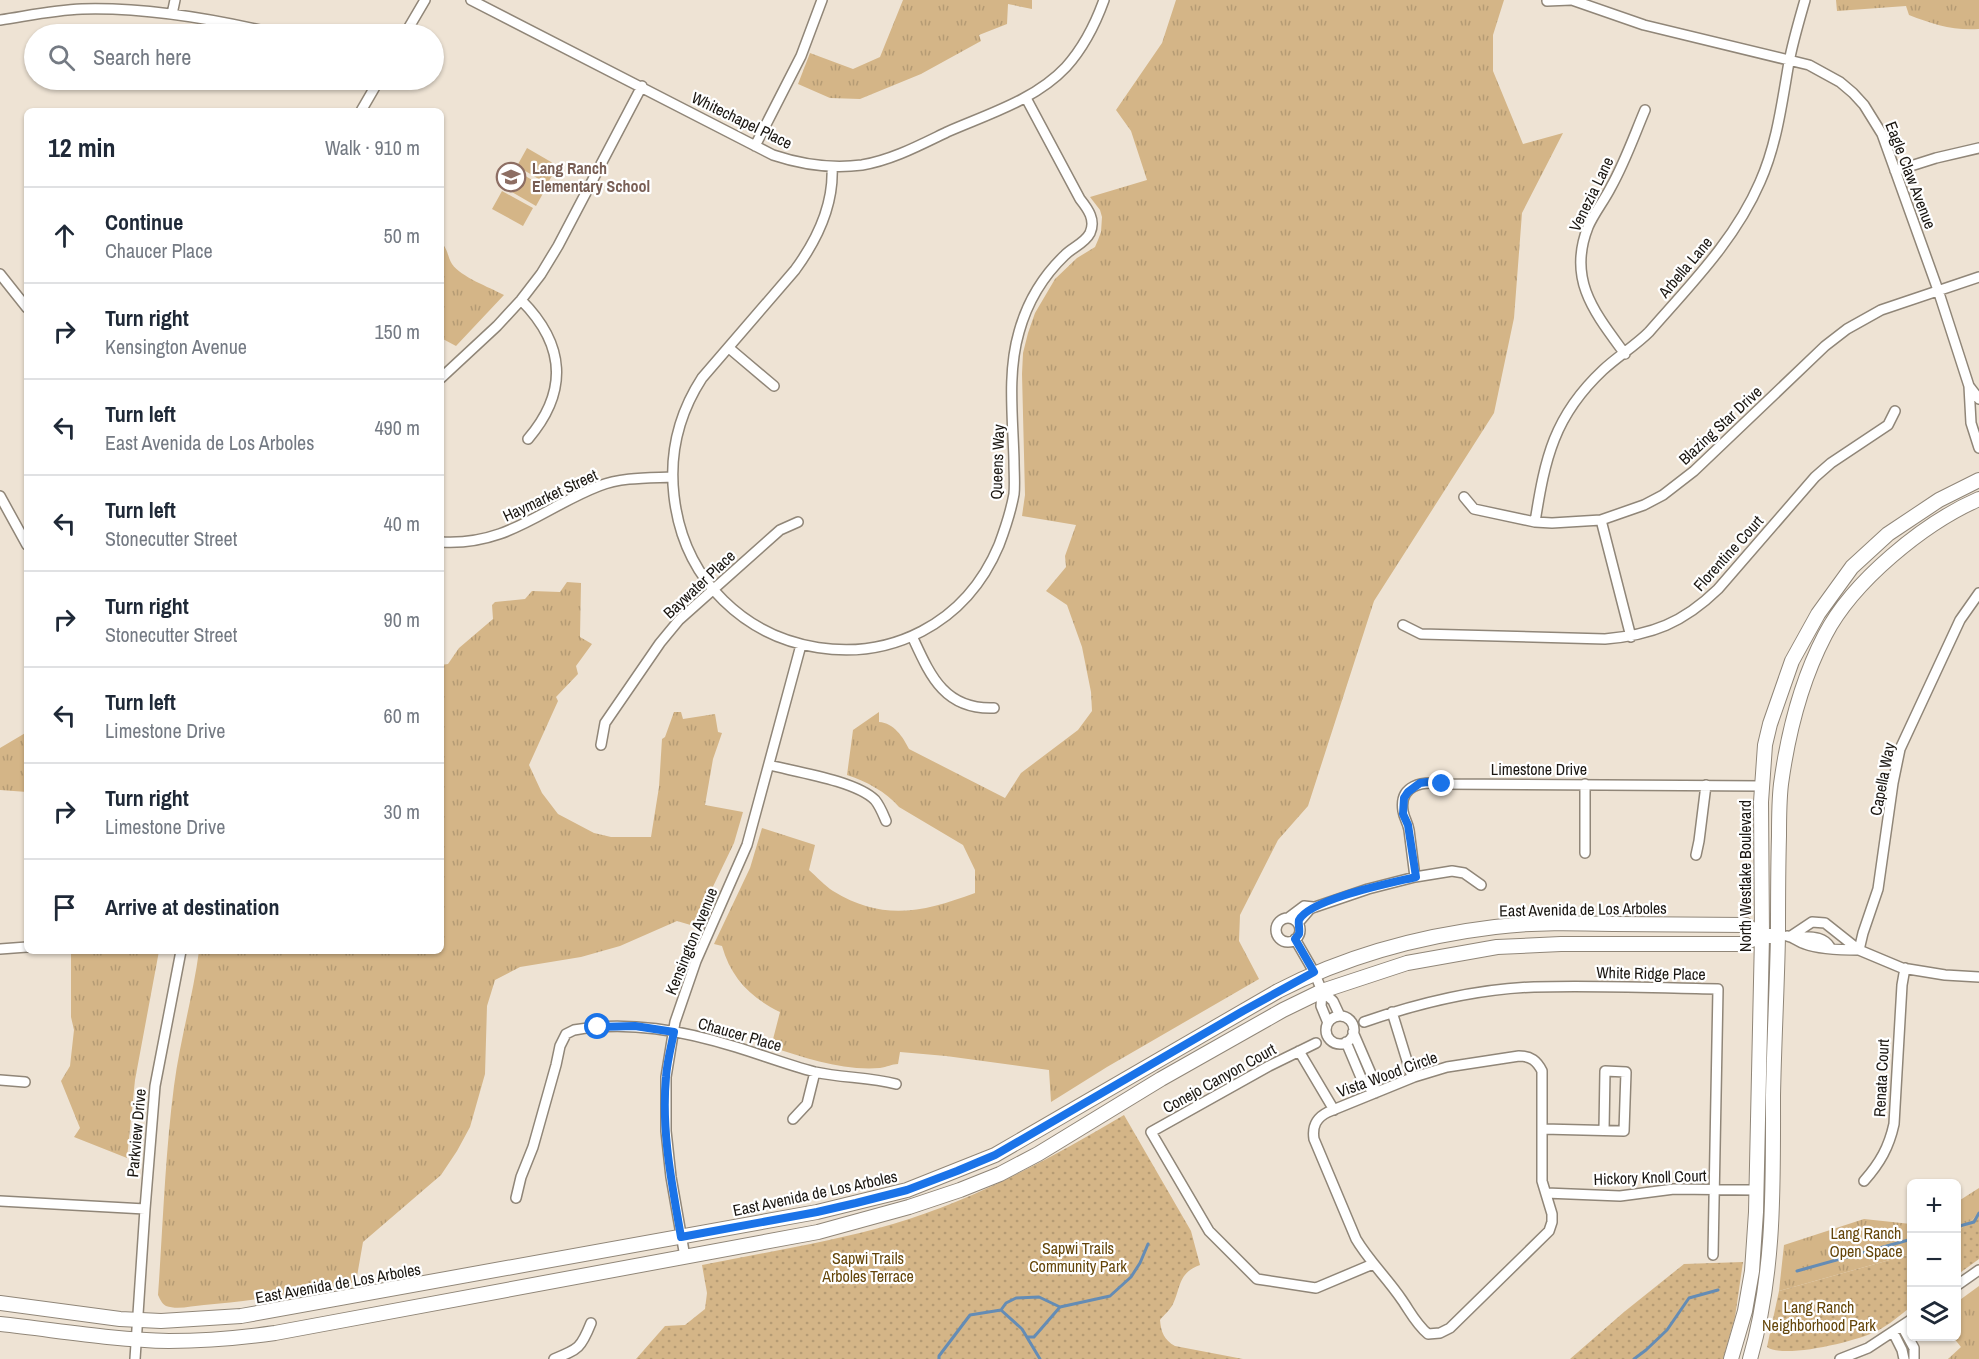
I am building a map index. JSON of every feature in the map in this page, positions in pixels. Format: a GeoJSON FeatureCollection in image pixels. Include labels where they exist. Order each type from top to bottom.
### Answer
{"type":"FeatureCollection","features":[{"type":"Feature","properties":{"kind":"main road","name":"North Westlake Boulevard"},"geometry":{"type":"LineString","coordinates":[[1734,1358],[1752,1271],[1762,936],[1762,786],[1766,745],[1776,704],[1792,661],[1818,614],[1852,567],[1888,534],[1939,500],[1979,480]]}},
{"type":"Feature","properties":{"kind":"main road","name":"North Westlake Boulevard"},"geometry":{"type":"LineString","coordinates":[[1750,1359],[1763,1310],[1772,1224],[1774,1050],[1784,936],[1781,785],[1792,725],[1815,656],[1826,633],[1845,606],[1890,557],[1945,517],[1979,499]]}},
{"type":"Feature","properties":{"kind":"main road","name":"East Avenida de Los Arboles"},"geometry":{"type":"LineString","coordinates":[[0,1303],[137,1319],[211,1319],[269,1312],[817,1212],[907,1190],[995,1155],[1314,972],[1362,955],[1449,933],[1562,923],[1746,925],[1762,936]]}},
{"type":"Feature","properties":{"kind":"main road","name":"East Avenida de Los Arboles"},"geometry":{"type":"LineString","coordinates":[[0,1323],[136,1340],[219,1340],[275,1334],[818,1232],[960,1191],[1000,1174],[1283,1010],[1322,991],[1407,963],[1497,947],[1561,944],[1741,944],[1762,936],[1784,936]]}},
{"type":"Feature","properties":{"kind":"street"},"geometry":{"type":"LineString","coordinates":[[56,0],[58,11]]}},
{"type":"Feature","properties":{"kind":"street"},"geometry":{"type":"LineString","coordinates":[[172,14],[174,0]]}},
{"type":"Feature","properties":{"kind":"street"},"geometry":{"type":"LineString","coordinates":[[411,24],[425,0]]}},
{"type":"Feature","properties":{"kind":"street","name":"Whitechapel Place"},"geometry":{"type":"LineString","coordinates":[[471,0],[755,146],[794,162],[832,167],[864,164],[892,157],[1026,98],[1066,67],[1094,26],[1104,0]]}},
{"type":"Feature","properties":{"kind":"street"},"geometry":{"type":"LineString","coordinates":[[755,146],[801,56],[822,0]]}},
{"type":"Feature","properties":{"kind":"street","name":"Eagle Claw Avenue"},"geometry":{"type":"LineString","coordinates":[[1547,1],[1572,0],[1644,26],[1809,65],[1824,72],[1853,93],[1874,119],[1882,134],[1938,290],[1969,386],[1969,399],[1975,412],[1971,423],[1979,448]]}},
{"type":"Feature","properties":{"kind":"street","name":"Arbella Lane"},"geometry":{"type":"LineString","coordinates":[[1535,522],[1545,463],[1565,416],[1589,384],[1605,368],[1649,332],[1720,249],[1748,206],[1769,157],[1776,132],[1805,0]]}},
{"type":"Feature","properties":{"kind":"street"},"geometry":{"type":"LineString","coordinates":[[0,20],[58,11],[97,9],[172,14],[236,24]]}},
{"type":"Feature","properties":{"kind":"street"},"geometry":{"type":"LineString","coordinates":[[444,375],[497,326],[541,274],[642,86]]}},
{"type":"Feature","properties":{"kind":"street"},"geometry":{"type":"LineString","coordinates":[[363,108],[372,90]]}},
{"type":"Feature","properties":{"kind":"street","name":"Queens Way"},"geometry":{"type":"LineString","coordinates":[[832,167],[831,191],[826,210],[819,232],[808,252],[702,378],[685,410],[678,429],[672,477],[676,511],[684,539],[696,565],[714,590],[733,610],[754,625],[777,637],[801,645],[829,650],[858,650],[886,645],[912,636],[940,620],[963,599],[984,573],[999,546],[1014,493],[1012,371],[1019,331],[1029,304],[1044,279],[1066,254],[1086,239],[1092,227],[1089,211],[1080,199],[1026,98]]}},
{"type":"Feature","properties":{"kind":"street","name":"Venezia Lane"},"geometry":{"type":"LineString","coordinates":[[1624,354],[1595,314],[1588,300],[1581,256],[1588,226],[1619,172],[1645,110]]}},
{"type":"Feature","properties":{"kind":"street"},"geometry":{"type":"LineString","coordinates":[[1895,171],[1979,148]]}},
{"type":"Feature","properties":{"kind":"street"},"geometry":{"type":"LineString","coordinates":[[0,274],[24,304]]}},
{"type":"Feature","properties":{"kind":"street","name":"Blazing Star Drive"},"geometry":{"type":"LineString","coordinates":[[1464,496],[1474,509],[1535,522],[1569,523],[1601,520],[1644,505],[1680,483],[1825,346],[1847,329],[1881,310],[1979,277]]}},
{"type":"Feature","properties":{"kind":"street"},"geometry":{"type":"LineString","coordinates":[[521,300],[547,331],[554,349],[556,367],[551,405],[540,425],[528,439]]}},
{"type":"Feature","properties":{"kind":"street"},"geometry":{"type":"LineString","coordinates":[[729,348],[774,386]]}},
{"type":"Feature","properties":{"kind":"street","name":"Eagle Claw Avenue"},"geometry":{"type":"LineString","coordinates":[[1969,386],[1979,399]]}},
{"type":"Feature","properties":{"kind":"street","name":"Florentine Court"},"geometry":{"type":"LineString","coordinates":[[1403,625],[1421,634],[1605,639],[1631,637],[1671,624],[1704,603],[1815,477],[1831,463],[1888,425],[1895,411]]}},
{"type":"Feature","properties":{"kind":"street","name":"Haymarket Street"},"geometry":{"type":"LineString","coordinates":[[444,542],[478,540],[518,528],[580,494],[602,485],[634,478],[672,477]]}},
{"type":"Feature","properties":{"kind":"street"},"geometry":{"type":"LineString","coordinates":[[0,496],[24,540]]}},
{"type":"Feature","properties":{"kind":"street"},"geometry":{"type":"LineString","coordinates":[[1601,520],[1631,637]]}},
{"type":"Feature","properties":{"kind":"street","name":"Baywater Place"},"geometry":{"type":"LineString","coordinates":[[601,745],[605,723],[660,643],[679,620],[780,530],[798,522]]}},
{"type":"Feature","properties":{"kind":"street","name":"Capella Way"},"geometry":{"type":"LineString","coordinates":[[1859,950],[1878,889],[1900,749],[1960,620],[1979,593]]}},
{"type":"Feature","properties":{"kind":"street"},"geometry":{"type":"LineString","coordinates":[[912,636],[928,670],[948,695],[964,705],[982,709],[994,708]]}},
{"type":"Feature","properties":{"kind":"street","name":"Kensington Avenue"},"geometry":{"type":"LineString","coordinates":[[685,1257],[671,1177],[666,1131],[666,1077],[675,1022],[696,961],[747,845],[801,645]]}},
{"type":"Feature","properties":{"kind":"street"},"geometry":{"type":"LineString","coordinates":[[769,765],[865,792],[877,802],[886,821]]}},
{"type":"Feature","properties":{"kind":"street","name":"Limestone Drive"},"geometry":{"type":"LineString","coordinates":[[1416,877],[1408,825],[1402,805],[1413,786],[1427,782],[1442,784],[1762,786]]}},
{"type":"Feature","properties":{"kind":"street"},"geometry":{"type":"LineString","coordinates":[[1584,853],[1585,784]]}},
{"type":"Feature","properties":{"kind":"street"},"geometry":{"type":"LineString","coordinates":[[1696,855],[1706,785]]}},
{"type":"Feature","properties":{"kind":"street"},"geometry":{"type":"LineString","coordinates":[[1315,907],[1304,906],[1280,921],[1278,935],[1287,942],[1295,939],[1299,934],[1298,923],[1310,909],[1368,889],[1416,877],[1452,871],[1464,873],[1481,885]]}},
{"type":"Feature","properties":{"kind":"street"},"geometry":{"type":"LineString","coordinates":[[1288,918],[1298,923]]}},
{"type":"Feature","properties":{"kind":"street","name":"East Avenida de Los Arboles"},"geometry":{"type":"LineString","coordinates":[[1784,936],[1812,922],[1825,923],[1859,950],[1905,968],[1945,975],[1979,977]]}},
{"type":"Feature","properties":{"kind":"street"},"geometry":{"type":"LineString","coordinates":[[1830,948],[1834,931]]}},
{"type":"Feature","properties":{"kind":"street","name":"East Avenida de Los Arboles"},"geometry":{"type":"LineString","coordinates":[[1784,936],[1803,944],[1839,950],[1859,950]]}},
{"type":"Feature","properties":{"kind":"street"},"geometry":{"type":"LineString","coordinates":[[1295,939],[1322,991],[1332,1001],[1340,1016],[1351,1022],[1372,1076],[1375,1093]]}},
{"type":"Feature","properties":{"kind":"street"},"geometry":{"type":"LineString","coordinates":[[0,949],[24,946]]}},
{"type":"Feature","properties":{"kind":"street","name":"Parkview Drive"},"geometry":{"type":"LineString","coordinates":[[135,1359],[144,1209],[155,1086],[180,954]]}},
{"type":"Feature","properties":{"kind":"street","name":"Renata Court"},"geometry":{"type":"LineString","coordinates":[[1864,1181],[1887,1150],[1893,1130],[1905,968]]}},
{"type":"Feature","properties":{"kind":"street","name":"White Ridge Place"},"geometry":{"type":"LineString","coordinates":[[1364,1022],[1416,1005],[1469,994],[1533,987],[1718,989],[1713,1255]]}},
{"type":"Feature","properties":{"kind":"street"},"geometry":{"type":"LineString","coordinates":[[1322,991],[1321,1006],[1328,1023]]}},
{"type":"Feature","properties":{"kind":"street"},"geometry":{"type":"LineString","coordinates":[[1392,1012],[1412,1077]]}},
{"type":"Feature","properties":{"kind":"street"},"geometry":{"type":"LineString","coordinates":[[1340,1016],[1328,1023],[1326,1031],[1329,1039],[1337,1043],[1346,1042],[1353,1032]]}},
{"type":"Feature","properties":{"kind":"street","name":"Chaucer Place"},"geometry":{"type":"LineString","coordinates":[[516,1198],[521,1177],[534,1147],[560,1046],[566,1034],[574,1030],[635,1026],[674,1032],[734,1046],[815,1072],[879,1079],[896,1084]]}},
{"type":"Feature","properties":{"kind":"street"},"geometry":{"type":"LineString","coordinates":[[1346,1042],[1362,1080],[1375,1093]]}},
{"type":"Feature","properties":{"kind":"street","name":"Conejo Canyon Court"},"geometry":{"type":"LineString","coordinates":[[1316,1043],[1269,1066],[1151,1132],[1209,1231],[1257,1280],[1316,1288],[1373,1264]]}},
{"type":"Feature","properties":{"kind":"street"},"geometry":{"type":"LineString","coordinates":[[1299,1051],[1334,1110]]}},
{"type":"Feature","properties":{"kind":"street","name":"Vista Wood Circle"},"geometry":{"type":"LineString","coordinates":[[1519,1056],[1533,1059],[1542,1071],[1542,1181],[1552,1222],[1549,1231],[1450,1328],[1440,1333],[1428,1334],[1418,1326],[1402,1300],[1356,1239],[1314,1139],[1315,1124],[1321,1116],[1375,1093],[1412,1077],[1459,1065],[1519,1056]]}},
{"type":"Feature","properties":{"kind":"street"},"geometry":{"type":"LineString","coordinates":[[1543,1129],[1624,1131],[1626,1072],[1605,1071],[1604,1130]]}},
{"type":"Feature","properties":{"kind":"street"},"geometry":{"type":"LineString","coordinates":[[793,1119],[807,1104],[815,1072]]}},
{"type":"Feature","properties":{"kind":"street"},"geometry":{"type":"LineString","coordinates":[[0,1080],[25,1082]]}},
{"type":"Feature","properties":{"kind":"street","name":"Hickory Knoll Court"},"geometry":{"type":"LineString","coordinates":[[1546,1193],[1620,1196],[1674,1189],[1756,1190]]}},
{"type":"Feature","properties":{"kind":"street"},"geometry":{"type":"LineString","coordinates":[[0,1201],[144,1209]]}},
{"type":"Feature","properties":{"kind":"street"},"geometry":{"type":"LineString","coordinates":[[1961,1283],[1979,1270]]}},
{"type":"Feature","properties":{"kind":"street"},"geometry":{"type":"LineString","coordinates":[[1840,1359],[1868,1348],[1907,1322]]}},
{"type":"Feature","properties":{"kind":"street"},"geometry":{"type":"LineString","coordinates":[[554,1359],[579,1347],[591,1323]]}},
{"type":"Feature","properties":{"kind":"street"},"geometry":{"type":"LineString","coordinates":[[1902,1326],[1914,1348],[1914,1359]]}},
{"type":"Feature","properties":{"kind":"street"},"geometry":{"type":"LineString","coordinates":[[1893,1332],[1904,1359]]}},
{"type":"Feature","properties":{"kind":"green space"},"geometry":{"type":"Polygon","coordinates":[[[903,0],[1032,0],[1032,9],[1008,4],[1007,24],[979,35],[981,41],[921,74],[860,99],[830,98],[798,84],[810,53],[853,69],[880,57],[903,0]]]}},
{"type":"Feature","properties":{"kind":"green space"},"geometry":{"type":"Polygon","coordinates":[[[1176,0],[1504,0],[1493,35],[1493,71],[1523,144],[1563,133],[1522,213],[1514,318],[1494,413],[1374,601],[1308,806],[1278,840],[1240,915],[1239,941],[1259,979],[1051,1102],[1049,1070],[900,1052],[898,1064],[880,1068],[852,1068],[825,1063],[771,1047],[780,1012],[760,1000],[744,986],[731,968],[722,946],[714,944],[750,868],[762,828],[815,845],[809,870],[833,891],[869,907],[904,911],[921,909],[975,893],[975,870],[963,845],[899,807],[875,788],[847,775],[853,730],[879,712],[879,722],[894,728],[909,749],[1005,798],[1021,773],[1078,730],[1092,711],[1091,692],[1082,647],[1067,605],[1046,591],[1066,567],[1065,556],[1076,525],[1022,516],[1025,495],[1023,353],[1035,313],[1055,279],[1077,258],[1095,247],[1101,232],[1102,217],[1100,210],[1090,197],[1147,180],[1131,131],[1116,110],[1162,43],[1176,0]]]}},
{"type":"Feature","properties":{"kind":"green space"},"geometry":{"type":"Polygon","coordinates":[[[1836,0],[1979,0],[1979,29],[1952,28],[1926,21],[1909,15],[1906,6],[1837,11],[1836,0]]]}},
{"type":"Feature","properties":{"kind":"green space"},"geometry":{"type":"Polygon","coordinates":[[[527,148],[558,166],[547,184],[517,166],[527,148]]]}},
{"type":"Feature","properties":{"kind":"green space"},"geometry":{"type":"Polygon","coordinates":[[[515,170],[546,188],[536,206],[505,188],[515,170]]]}},
{"type":"Feature","properties":{"kind":"green space"},"geometry":{"type":"Polygon","coordinates":[[[502,191],[533,208],[523,226],[492,209],[502,191]]]}},
{"type":"Feature","properties":{"kind":"green space"},"geometry":{"type":"Polygon","coordinates":[[[444,246],[456,269],[504,295],[456,346],[444,340],[444,246]]]}},
{"type":"Feature","properties":{"kind":"green space"},"geometry":{"type":"Polygon","coordinates":[[[567,582],[581,583],[580,637],[592,644],[576,666],[578,674],[556,697],[558,701],[529,765],[542,793],[558,814],[594,833],[611,837],[651,837],[659,787],[662,739],[665,737],[674,712],[681,712],[683,719],[715,714],[718,732],[722,733],[713,759],[705,805],[743,812],[734,843],[694,926],[677,921],[620,946],[581,957],[520,967],[495,980],[487,1006],[485,1074],[470,1127],[441,1175],[363,1242],[356,1282],[242,1301],[180,1308],[166,1306],[158,1295],[168,1138],[177,1069],[198,954],[444,954],[444,665],[448,664],[459,648],[493,619],[492,605],[495,602],[525,599],[532,591],[560,592],[567,582]]]}},
{"type":"Feature","properties":{"kind":"green space"},"geometry":{"type":"Polygon","coordinates":[[[24,734],[24,792],[0,790],[0,748],[24,734]]]}},
{"type":"Feature","properties":{"kind":"green space"},"geometry":{"type":"Polygon","coordinates":[[[71,954],[158,954],[135,1080],[127,1158],[74,1137],[80,1128],[61,1081],[70,1066],[74,1030],[71,1017],[71,954]]]}},
{"type":"Feature","properties":{"kind":"green space","name":"Sapwi Trails Community Park"},"geometry":{"type":"Polygon","coordinates":[[[1124,1115],[1191,1231],[1200,1265],[1184,1276],[1173,1304],[1160,1320],[1164,1335],[1175,1346],[1243,1359],[636,1359],[665,1326],[685,1325],[705,1309],[707,1293],[702,1265],[846,1236],[923,1214],[1012,1177],[1124,1115]]]}},
{"type":"Feature","properties":{"kind":"green space"},"geometry":{"type":"Polygon","coordinates":[[[1979,1188],[1979,1214],[1961,1229],[1961,1199],[1979,1188]]]}},
{"type":"Feature","properties":{"kind":"green space"},"geometry":{"type":"Polygon","coordinates":[[[1979,1214],[1979,1259],[1961,1272],[1961,1233],[1961,1229],[1979,1214]]]}},
{"type":"Feature","properties":{"kind":"green space","name":"Lang Ranch Open Space"},"geometry":{"type":"Polygon","coordinates":[[[1864,1219],[1907,1224],[1907,1255],[1779,1291],[1784,1245],[1864,1219]]]}},
{"type":"Feature","properties":{"kind":"green space","name":"Lang Ranch Neighborhood Park"},"geometry":{"type":"Polygon","coordinates":[[[1907,1255],[1907,1310],[1877,1331],[1837,1344],[1788,1351],[1767,1347],[1779,1291],[1907,1255]]]}},
{"type":"Feature","properties":{"kind":"green space"},"geometry":{"type":"Polygon","coordinates":[[[1743,1262],[1735,1317],[1723,1359],[1570,1359],[1684,1264],[1743,1262]]]}},
{"type":"Feature","properties":{"kind":"green space"},"geometry":{"type":"Polygon","coordinates":[[[1979,1286],[1979,1359],[1948,1359],[1961,1347],[1956,1341],[1961,1341],[1961,1299],[1979,1286]]]}},
{"type":"Feature","properties":{"kind":"waterway"},"geometry":{"type":"LineString","coordinates":[[1961,1226],[1974,1222],[1979,1213]]}},
{"type":"Feature","properties":{"kind":"waterway"},"geometry":{"type":"LineString","coordinates":[[1797,1271],[1907,1240]]}},
{"type":"Feature","properties":{"kind":"waterway"},"geometry":{"type":"LineString","coordinates":[[1001,1310],[1006,1303],[1016,1298],[1039,1297],[1060,1307],[1110,1296],[1131,1277],[1148,1244]]}},
{"type":"Feature","properties":{"kind":"waterway"},"geometry":{"type":"LineString","coordinates":[[1634,1359],[1667,1330],[1689,1298],[1718,1290]]}},
{"type":"Feature","properties":{"kind":"waterway"},"geometry":{"type":"LineString","coordinates":[[1027,1337],[1034,1337],[1060,1307]]}},
{"type":"Feature","properties":{"kind":"waterway"},"geometry":{"type":"LineString","coordinates":[[939,1359],[970,1315],[1001,1310],[1022,1329],[1040,1359]]}},
{"type":"Feature","properties":{"kind":"place","name":"Lang Ranch Elementary School"},"geometry":{"type":"Point","coordinates":[511,177]}},
{"type":"Feature","properties":{"kind":"route"},"geometry":{"type":"LineString","coordinates":[[598,1027],[635,1026],[660,1028],[674,1032],[666,1077],[666,1131],[681,1237],[817,1212],[907,1190],[995,1155],[1314,972],[1295,939],[1299,934],[1300,920],[1310,909],[1328,902],[1416,877],[1408,825],[1402,805],[1413,786],[1427,782],[1442,784]]}},
{"type":"Feature","properties":{"kind":"park label","name":"Sapwi Trails Arboles Terrace"},"geometry":{"type":"Point","coordinates":[868,1267]}}]}
